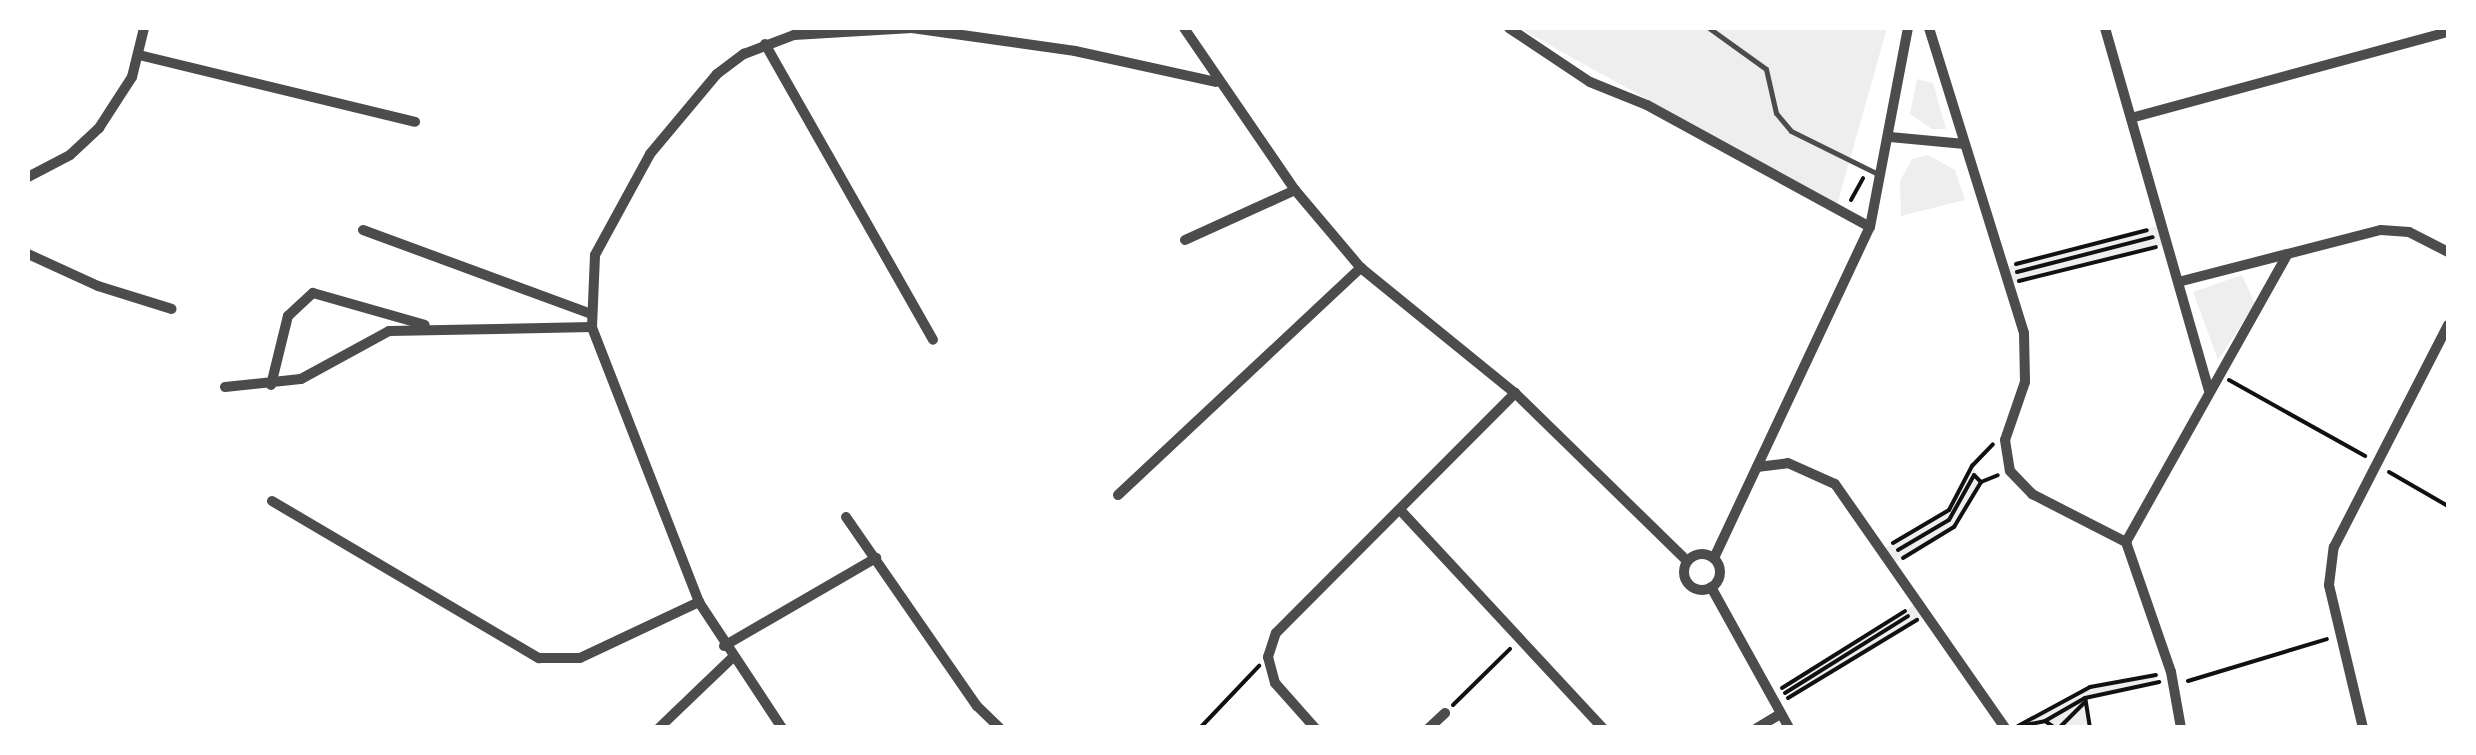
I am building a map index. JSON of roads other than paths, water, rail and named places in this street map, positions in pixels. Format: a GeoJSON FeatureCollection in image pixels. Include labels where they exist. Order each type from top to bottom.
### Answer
{"type":"FeatureCollection","features":[{"type":"Feature","properties":{"kind":"street"},"geometry":{"type":"LineString","coordinates":[[28,176],[70,155],[99,128],[140,54],[144,28]]}},
{"type":"Feature","properties":{"kind":"street"},"geometry":{"type":"LineString","coordinates":[[782,728],[724,646],[699,602],[592,327],[595,255],[650,154],[716,74],[764,44],[794,35],[912,28],[1075,52],[1216,82]]}},
{"type":"Feature","properties":{"kind":"street"},"geometry":{"type":"LineString","coordinates":[[1184,28],[1216,82],[1295,190],[1361,268],[1516,393],[1687,561],[1689,584],[1712,587]]}},
{"type":"Feature","properties":{"kind":"street"},"geometry":{"type":"LineString","coordinates":[[1508,28],[1590,82],[1647,105],[1870,227]]}},
{"type":"Feature","properties":{"kind":"street"},"geometry":{"type":"LineString","coordinates":[[1712,587],[1720,573],[1714,558],[1870,227],[1908,28]]}},
{"type":"Feature","properties":{"kind":"street"},"geometry":{"type":"LineString","coordinates":[[1929,28],[2008,275],[2027,358],[2005,440],[2010,470],[2032,494],[2126,542],[2172,676],[2181,728]]}},
{"type":"Feature","properties":{"kind":"street"},"geometry":{"type":"LineString","coordinates":[[2105,28],[2182,281],[2210,391]]}},
{"type":"Feature","properties":{"kind":"street"},"geometry":{"type":"LineString","coordinates":[[2131,118],[2448,32]]}},
{"type":"Feature","properties":{"kind":"street"},"geometry":{"type":"LineString","coordinates":[[764,44],[933,340]]}},
{"type":"Feature","properties":{"kind":"street"},"geometry":{"type":"LineString","coordinates":[[140,54],[414,122]]}},
{"type":"Feature","properties":{"kind":"street"},"geometry":{"type":"LineString","coordinates":[[1890,137],[1965,144]]}},
{"type":"Feature","properties":{"kind":"street"},"geometry":{"type":"LineString","coordinates":[[1185,240],[1295,190]]}},
{"type":"Feature","properties":{"kind":"street"},"geometry":{"type":"LineString","coordinates":[[363,230],[590,314]]}},
{"type":"Feature","properties":{"kind":"street"},"geometry":{"type":"LineString","coordinates":[[2182,281],[2394,230],[2448,252]]}},
{"type":"Feature","properties":{"kind":"street"},"geometry":{"type":"LineString","coordinates":[[28,254],[98,286],[172,309]]}},
{"type":"Feature","properties":{"kind":"street"},"geometry":{"type":"LineString","coordinates":[[2126,542],[2286,256]]}},
{"type":"Feature","properties":{"kind":"street"},"geometry":{"type":"LineString","coordinates":[[1118,495],[1361,268]]}},
{"type":"Feature","properties":{"kind":"street"},"geometry":{"type":"LineString","coordinates":[[272,385],[288,316],[314,293],[348,298],[425,326]]}},
{"type":"Feature","properties":{"kind":"street"},"geometry":{"type":"LineString","coordinates":[[2363,728],[2328,585],[2334,547],[2448,325]]}},
{"type":"Feature","properties":{"kind":"street"},"geometry":{"type":"LineString","coordinates":[[225,387],[301,380],[369,339],[425,326],[592,327]]}},
{"type":"Feature","properties":{"kind":"street"},"geometry":{"type":"LineString","coordinates":[[1315,728],[1284,697],[1268,657],[1287,619],[1402,512],[1516,393]]}},
{"type":"Feature","properties":{"kind":"street"},"geometry":{"type":"LineString","coordinates":[[1757,467],[1788,464],[1835,484],[1889,555],[2005,728]]}},
{"type":"Feature","properties":{"kind":"street"},"geometry":{"type":"LineString","coordinates":[[272,501],[494,636],[548,660],[580,658],[699,602]]}},
{"type":"Feature","properties":{"kind":"street"},"geometry":{"type":"LineString","coordinates":[[1402,512],[1603,728]]}},
{"type":"Feature","properties":{"kind":"street"},"geometry":{"type":"LineString","coordinates":[[846,517],[978,706],[1000,728]]}},
{"type":"Feature","properties":{"kind":"street"},"geometry":{"type":"LineString","coordinates":[[1687,561],[1697,554],[1714,558]]}},
{"type":"Feature","properties":{"kind":"street"},"geometry":{"type":"LineString","coordinates":[[724,646],[876,558]]}},
{"type":"Feature","properties":{"kind":"street"},"geometry":{"type":"LineString","coordinates":[[1712,587],[1789,728]]}},
{"type":"Feature","properties":{"kind":"street"},"geometry":{"type":"LineString","coordinates":[[660,728],[732,658]]}},
{"type":"Feature","properties":{"kind":"street"},"geometry":{"type":"LineString","coordinates":[[1757,728],[1774,704]]}},
{"type":"Feature","properties":{"kind":"street"},"geometry":{"type":"LineString","coordinates":[[1429,728],[1445,712]]}},
{"type":"Feature","properties":{"kind":"lane"},"geometry":{"type":"LineString","coordinates":[[1709,28],[1766,69],[1776,113],[1791,132],[1880,176]]}}]}
